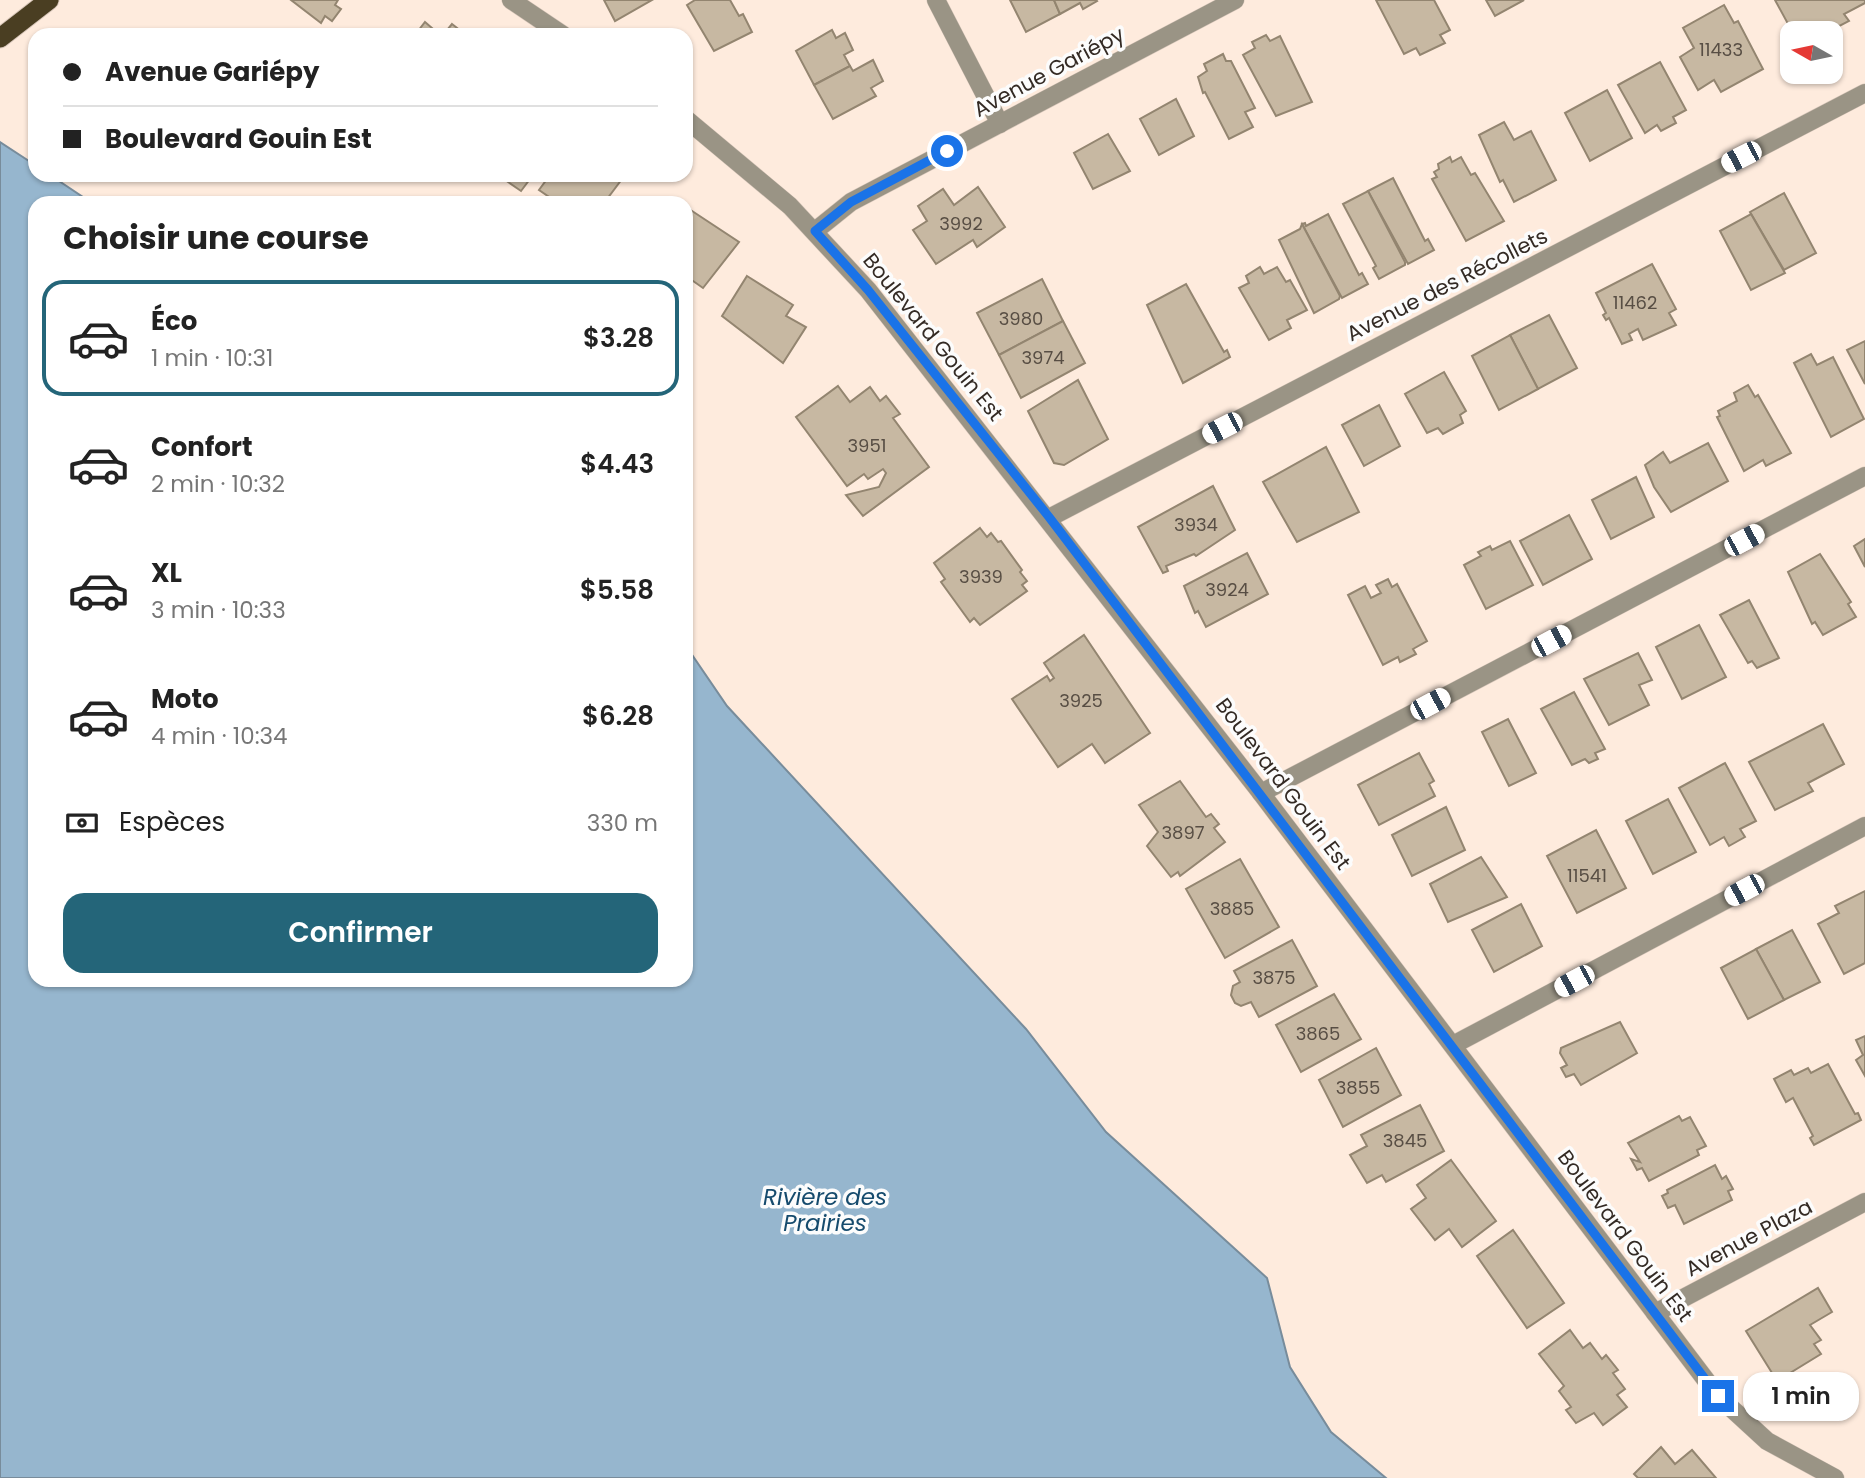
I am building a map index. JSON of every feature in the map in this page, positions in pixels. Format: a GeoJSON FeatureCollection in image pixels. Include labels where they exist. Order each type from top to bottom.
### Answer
{"type":"FeatureCollection","features":[{"type":"Feature","properties":{"kind":"highway"},"geometry":{"type":"LineString","coordinates":[[0,38],[48,0]]}},
{"type":"Feature","properties":{"kind":"street"},"geometry":{"type":"LineString","coordinates":[[511,0],[553,28]]}},
{"type":"Feature","properties":{"kind":"street"},"geometry":{"type":"LineString","coordinates":[[936,0],[1000,124]]}},
{"type":"Feature","properties":{"kind":"street","name":"Avenue Gariépy"},"geometry":{"type":"LineString","coordinates":[[815,231],[851,202],[1235,0]]}},
{"type":"Feature","properties":{"kind":"street","name":"Avenue des Récollets"},"geometry":{"type":"LineString","coordinates":[[1049,517],[1865,93]]}},
{"type":"Feature","properties":{"kind":"street","name":"Boulevard Gouin Est"},"geometry":{"type":"LineString","coordinates":[[693,125],[752,172],[815,231],[868,290],[1049,517],[1718,1396],[1767,1441],[1835,1478]]}},
{"type":"Feature","properties":{"kind":"street"},"geometry":{"type":"LineString","coordinates":[[1261,793],[1865,476]]}},
{"type":"Feature","properties":{"kind":"street"},"geometry":{"type":"LineString","coordinates":[[1453,1045],[1865,826]]}},
{"type":"Feature","properties":{"kind":"street","name":"Avenue Plaza"},"geometry":{"type":"LineString","coordinates":[[1655,1313],[1865,1202]]}},
{"type":"Feature","properties":{"kind":"water","name":"Rivière des Prairies"},"geometry":{"type":"Polygon","coordinates":[[[0,142],[28,160],[28,182],[60,182],[82,196],[28,196],[28,987],[693,987],[693,656],[727,706],[1026,1029],[1106,1132],[1267,1278],[1290,1367],[1331,1432],[1386,1478],[0,1478],[0,142]]]}},
{"type":"Feature","properties":{"kind":"building"},"geometry":{"type":"Polygon","coordinates":[[[291,0],[338,0],[335,5],[341,9],[332,21],[325,16],[321,23],[291,0]]]}},
{"type":"Feature","properties":{"kind":"building"},"geometry":{"type":"Polygon","coordinates":[[[604,0],[652,0],[615,21],[604,0]]]}},
{"type":"Feature","properties":{"kind":"building"},"geometry":{"type":"Polygon","coordinates":[[[695,0],[730,0],[739,16],[743,14],[752,32],[714,51],[687,5],[695,0]]]}},
{"type":"Feature","properties":{"kind":"building"},"geometry":{"type":"Polygon","coordinates":[[[1010,0],[1054,0],[1060,14],[1026,32],[1010,0]]]}},
{"type":"Feature","properties":{"kind":"building"},"geometry":{"type":"Polygon","coordinates":[[[1054,0],[1097,1],[1083,9],[1080,3],[1060,14],[1054,0]]]}},
{"type":"Feature","properties":{"kind":"building"},"geometry":{"type":"Polygon","coordinates":[[[1376,0],[1434,0],[1450,30],[1440,35],[1445,43],[1420,55],[1416,48],[1404,54],[1376,0]]]}},
{"type":"Feature","properties":{"kind":"building"},"geometry":{"type":"Polygon","coordinates":[[[1486,0],[1524,0],[1495,16],[1486,0]]]}},
{"type":"Feature","properties":{"kind":"building"},"geometry":{"type":"Polygon","coordinates":[[[1775,0],[1865,0],[1865,3],[1844,14],[1849,21],[1843,24],[1843,21],[1786,21],[1775,0]]]}},
{"type":"Feature","properties":{"kind":"building"},"geometry":{"type":"Polygon","coordinates":[[[1724,5],[1734,23],[1738,21],[1763,69],[1721,92],[1714,80],[1698,90],[1680,57],[1694,48],[1683,28],[1724,5]]]}},
{"type":"Feature","properties":{"kind":"building"},"geometry":{"type":"Polygon","coordinates":[[[425,22],[432,28],[420,28],[425,22]]]}},
{"type":"Feature","properties":{"kind":"building"},"geometry":{"type":"Polygon","coordinates":[[[832,30],[836,38],[845,33],[853,50],[844,55],[850,66],[814,85],[796,51],[832,30]]]}},
{"type":"Feature","properties":{"kind":"building"},"geometry":{"type":"Polygon","coordinates":[[[1266,35],[1270,41],[1280,36],[1312,102],[1276,116],[1243,55],[1255,48],[1252,42],[1266,35]]]}},
{"type":"Feature","properties":{"kind":"building"},"geometry":{"type":"Polygon","coordinates":[[[1223,54],[1226,61],[1231,61],[1255,108],[1245,112],[1253,127],[1229,139],[1205,92],[1203,93],[1198,77],[1207,71],[1204,64],[1223,54]]]}},
{"type":"Feature","properties":{"kind":"building"},"geometry":{"type":"Polygon","coordinates":[[[873,60],[883,81],[871,88],[876,96],[833,119],[814,85],[850,66],[853,71],[873,60]]]}},
{"type":"Feature","properties":{"kind":"building"},"geometry":{"type":"Polygon","coordinates":[[[1660,62],[1686,110],[1673,117],[1676,123],[1661,131],[1657,125],[1645,133],[1618,85],[1660,62]]]}},
{"type":"Feature","properties":{"kind":"building"},"geometry":{"type":"Polygon","coordinates":[[[1607,90],[1632,138],[1590,161],[1565,113],[1607,90]]]}},
{"type":"Feature","properties":{"kind":"building"},"geometry":{"type":"Polygon","coordinates":[[[1176,99],[1194,136],[1159,155],[1140,119],[1176,99]]]}},
{"type":"Feature","properties":{"kind":"building"},"geometry":{"type":"Polygon","coordinates":[[[1504,122],[1514,140],[1531,131],[1556,180],[1514,202],[1503,180],[1500,182],[1479,135],[1504,122]]]}},
{"type":"Feature","properties":{"kind":"building"},"geometry":{"type":"Polygon","coordinates":[[[1108,134],[1130,171],[1093,189],[1074,153],[1108,134]]]}},
{"type":"Feature","properties":{"kind":"building"},"geometry":{"type":"Polygon","coordinates":[[[1450,157],[1452,162],[1461,157],[1471,175],[1475,173],[1504,221],[1466,241],[1432,179],[1437,177],[1434,172],[1439,169],[1438,164],[1450,157]]]}},
{"type":"Feature","properties":{"kind":"building"},"geometry":{"type":"Polygon","coordinates":[[[1393,178],[1425,241],[1428,239],[1434,250],[1408,264],[1368,191],[1393,178]]]}},
{"type":"Feature","properties":{"kind":"building"},"geometry":{"type":"Polygon","coordinates":[[[508,182],[528,182],[521,191],[508,182]]]}},
{"type":"Feature","properties":{"kind":"building"},"geometry":{"type":"Polygon","coordinates":[[[545,182],[620,182],[609,196],[548,196],[539,190],[545,182]]]}},
{"type":"Feature","properties":{"kind":"building"},"geometry":{"type":"Polygon","coordinates":[[[978,187],[1005,227],[977,247],[973,240],[936,264],[913,230],[927,221],[918,206],[943,189],[954,205],[978,187]]]}},
{"type":"Feature","properties":{"kind":"building"},"geometry":{"type":"Polygon","coordinates":[[[1368,191],[1405,262],[1405,265],[1379,279],[1373,268],[1376,266],[1343,204],[1368,191]]]}},
{"type":"Feature","properties":{"kind":"building"},"geometry":{"type":"Polygon","coordinates":[[[1784,193],[1816,253],[1784,270],[1750,212],[1784,193]]]}},
{"type":"Feature","properties":{"kind":"building"},"geometry":{"type":"Polygon","coordinates":[[[693,212],[739,242],[703,288],[693,281],[693,212]]]}},
{"type":"Feature","properties":{"kind":"building"},"geometry":{"type":"Polygon","coordinates":[[[1328,214],[1359,275],[1362,273],[1368,284],[1342,298],[1302,224],[1305,223],[1306,226],[1328,214]]]}},
{"type":"Feature","properties":{"kind":"building"},"geometry":{"type":"Polygon","coordinates":[[[1751,214],[1785,273],[1751,290],[1720,231],[1751,214]]]}},
{"type":"Feature","properties":{"kind":"building"},"geometry":{"type":"Polygon","coordinates":[[[1302,224],[1340,296],[1314,313],[1279,240],[1300,229],[1302,224]]]}},
{"type":"Feature","properties":{"kind":"building"},"geometry":{"type":"Polygon","coordinates":[[[1652,264],[1676,309],[1669,313],[1676,325],[1643,340],[1638,329],[1629,334],[1632,340],[1622,344],[1609,318],[1606,320],[1603,315],[1606,313],[1596,293],[1652,264]]]}},
{"type":"Feature","properties":{"kind":"building"},"geometry":{"type":"Polygon","coordinates":[[[1260,267],[1264,274],[1277,267],[1286,282],[1290,280],[1307,310],[1287,320],[1291,328],[1269,340],[1239,288],[1249,283],[1246,276],[1260,267]]]}},
{"type":"Feature","properties":{"kind":"building"},"geometry":{"type":"Polygon","coordinates":[[[747,276],[793,305],[786,316],[806,327],[783,363],[722,316],[747,276]]]}},
{"type":"Feature","properties":{"kind":"building"},"geometry":{"type":"Polygon","coordinates":[[[1042,279],[1063,321],[999,355],[977,313],[1042,279]]]}},
{"type":"Feature","properties":{"kind":"building"},"geometry":{"type":"Polygon","coordinates":[[[1186,284],[1224,352],[1227,350],[1230,357],[1183,383],[1147,305],[1186,284]]]}},
{"type":"Feature","properties":{"kind":"building"},"geometry":{"type":"Polygon","coordinates":[[[1549,315],[1577,368],[1538,389],[1510,335],[1549,315]]]}},
{"type":"Feature","properties":{"kind":"building"},"geometry":{"type":"Polygon","coordinates":[[[1063,321],[1085,363],[1021,398],[999,355],[1063,321]]]}},
{"type":"Feature","properties":{"kind":"building"},"geometry":{"type":"Polygon","coordinates":[[[1510,335],[1538,389],[1499,410],[1472,356],[1510,335]]]}},
{"type":"Feature","properties":{"kind":"building"},"geometry":{"type":"Polygon","coordinates":[[[1865,341],[1865,384],[1847,350],[1865,341]]]}},
{"type":"Feature","properties":{"kind":"building"},"geometry":{"type":"Polygon","coordinates":[[[1811,354],[1817,365],[1833,357],[1864,419],[1831,437],[1794,363],[1811,354]]]}},
{"type":"Feature","properties":{"kind":"building"},"geometry":{"type":"Polygon","coordinates":[[[1444,372],[1466,411],[1460,415],[1463,423],[1443,434],[1438,428],[1427,433],[1405,394],[1444,372]]]}},
{"type":"Feature","properties":{"kind":"building"},"geometry":{"type":"Polygon","coordinates":[[[1078,380],[1108,439],[1064,465],[1054,463],[1028,411],[1078,380]]]}},
{"type":"Feature","properties":{"kind":"building"},"geometry":{"type":"Polygon","coordinates":[[[1748,385],[1755,397],[1758,395],[1791,453],[1766,466],[1763,460],[1744,471],[1717,417],[1720,416],[1718,411],[1737,401],[1734,393],[1748,385]]]}},
{"type":"Feature","properties":{"kind":"building"},"geometry":{"type":"Polygon","coordinates":[[[838,386],[850,402],[870,387],[880,401],[886,396],[900,414],[893,418],[929,467],[863,516],[846,495],[879,487],[886,473],[883,469],[868,479],[864,474],[847,486],[796,417],[838,386]]]}},
{"type":"Feature","properties":{"kind":"building"},"geometry":{"type":"Polygon","coordinates":[[[1379,405],[1400,446],[1364,466],[1342,425],[1379,405]]]}},
{"type":"Feature","properties":{"kind":"building"},"geometry":{"type":"Polygon","coordinates":[[[1708,443],[1728,481],[1671,512],[1654,487],[1645,465],[1663,452],[1670,463],[1708,443]]]}},
{"type":"Feature","properties":{"kind":"building"},"geometry":{"type":"Polygon","coordinates":[[[1326,447],[1359,512],[1297,542],[1263,482],[1326,447]]]}},
{"type":"Feature","properties":{"kind":"building"},"geometry":{"type":"Polygon","coordinates":[[[1636,477],[1654,517],[1611,539],[1592,500],[1636,477]]]}},
{"type":"Feature","properties":{"kind":"building"},"geometry":{"type":"Polygon","coordinates":[[[1213,486],[1235,530],[1196,556],[1194,554],[1166,566],[1168,571],[1163,573],[1138,527],[1213,486]]]}},
{"type":"Feature","properties":{"kind":"building"},"geometry":{"type":"Polygon","coordinates":[[[1569,515],[1592,559],[1543,585],[1520,541],[1569,515]]]}},
{"type":"Feature","properties":{"kind":"building"},"geometry":{"type":"Polygon","coordinates":[[[980,528],[987,537],[991,533],[998,542],[1001,541],[1022,570],[1020,572],[1027,581],[1022,585],[1027,591],[980,625],[974,618],[970,622],[941,582],[945,579],[934,563],[980,528]]]}},
{"type":"Feature","properties":{"kind":"building"},"geometry":{"type":"Polygon","coordinates":[[[1865,539],[1865,567],[1854,546],[1865,539]]]}},
{"type":"Feature","properties":{"kind":"building"},"geometry":{"type":"Polygon","coordinates":[[[1510,541],[1533,585],[1486,609],[1464,565],[1481,556],[1478,552],[1490,546],[1492,550],[1510,541]]]}},
{"type":"Feature","properties":{"kind":"building"},"geometry":{"type":"Polygon","coordinates":[[[1247,553],[1268,594],[1206,627],[1198,611],[1195,613],[1184,586],[1247,553]]]}},
{"type":"Feature","properties":{"kind":"building"},"geometry":{"type":"Polygon","coordinates":[[[1820,554],[1851,602],[1848,604],[1856,617],[1823,635],[1815,622],[1812,624],[1788,572],[1820,554]]]}},
{"type":"Feature","properties":{"kind":"building"},"geometry":{"type":"Polygon","coordinates":[[[1388,579],[1392,587],[1397,584],[1427,641],[1413,649],[1416,654],[1400,662],[1398,657],[1383,665],[1348,595],[1365,586],[1371,598],[1381,593],[1376,585],[1388,579]]]}},
{"type":"Feature","properties":{"kind":"building"},"geometry":{"type":"Polygon","coordinates":[[[1749,600],[1779,658],[1757,668],[1752,661],[1748,663],[1720,615],[1749,600]]]}},
{"type":"Feature","properties":{"kind":"building"},"geometry":{"type":"Polygon","coordinates":[[[1699,625],[1726,677],[1682,699],[1656,647],[1699,625]]]}},
{"type":"Feature","properties":{"kind":"building"},"geometry":{"type":"Polygon","coordinates":[[[1084,635],[1150,733],[1105,763],[1092,744],[1058,767],[1012,699],[1047,676],[1050,681],[1054,678],[1044,663],[1084,635]]]}},
{"type":"Feature","properties":{"kind":"building"},"geometry":{"type":"Polygon","coordinates":[[[1638,653],[1652,680],[1639,685],[1649,705],[1609,725],[1584,679],[1638,653]]]}},
{"type":"Feature","properties":{"kind":"building"},"geometry":{"type":"Polygon","coordinates":[[[1574,692],[1605,749],[1595,753],[1598,759],[1589,763],[1585,759],[1572,765],[1541,709],[1574,692]]]}},
{"type":"Feature","properties":{"kind":"building"},"geometry":{"type":"Polygon","coordinates":[[[1508,719],[1536,773],[1509,786],[1482,732],[1508,719]]]}},
{"type":"Feature","properties":{"kind":"building"},"geometry":{"type":"Polygon","coordinates":[[[1823,724],[1844,764],[1808,783],[1813,791],[1775,810],[1749,762],[1823,724]]]}},
{"type":"Feature","properties":{"kind":"building"},"geometry":{"type":"Polygon","coordinates":[[[1419,753],[1434,781],[1429,784],[1435,796],[1379,825],[1358,785],[1419,753]]]}},
{"type":"Feature","properties":{"kind":"building"},"geometry":{"type":"Polygon","coordinates":[[[1725,763],[1756,821],[1740,829],[1745,837],[1729,846],[1724,837],[1710,845],[1679,788],[1725,763]]]}},
{"type":"Feature","properties":{"kind":"building"},"geometry":{"type":"Polygon","coordinates":[[[1180,781],[1206,817],[1211,814],[1219,824],[1214,828],[1225,842],[1180,876],[1178,872],[1171,877],[1147,846],[1158,832],[1139,805],[1180,781]]]}},
{"type":"Feature","properties":{"kind":"building"},"geometry":{"type":"Polygon","coordinates":[[[1668,799],[1696,852],[1653,874],[1626,821],[1668,799]]]}},
{"type":"Feature","properties":{"kind":"building"},"geometry":{"type":"Polygon","coordinates":[[[1446,807],[1465,850],[1412,876],[1392,835],[1446,807]]]}},
{"type":"Feature","properties":{"kind":"building"},"geometry":{"type":"Polygon","coordinates":[[[1596,830],[1626,888],[1577,913],[1547,856],[1596,830]]]}},
{"type":"Feature","properties":{"kind":"building"},"geometry":{"type":"Polygon","coordinates":[[[1481,857],[1507,897],[1448,922],[1430,884],[1481,857]]]}},
{"type":"Feature","properties":{"kind":"building"},"geometry":{"type":"Polygon","coordinates":[[[1240,859],[1279,927],[1225,958],[1186,889],[1240,859]]]}},
{"type":"Feature","properties":{"kind":"building"},"geometry":{"type":"Polygon","coordinates":[[[1865,891],[1865,963],[1844,974],[1818,924],[1839,913],[1835,906],[1865,891]]]}},
{"type":"Feature","properties":{"kind":"building"},"geometry":{"type":"Polygon","coordinates":[[[1521,904],[1542,946],[1494,972],[1472,930],[1521,904]]]}},
{"type":"Feature","properties":{"kind":"building"},"geometry":{"type":"Polygon","coordinates":[[[1792,930],[1820,982],[1784,1000],[1756,949],[1792,930]]]}},
{"type":"Feature","properties":{"kind":"building"},"geometry":{"type":"Polygon","coordinates":[[[1292,940],[1317,986],[1259,1017],[1251,1002],[1241,1006],[1235,1003],[1231,995],[1233,986],[1240,982],[1234,971],[1292,940]]]}},
{"type":"Feature","properties":{"kind":"building"},"geometry":{"type":"Polygon","coordinates":[[[1756,949],[1784,1000],[1748,1019],[1721,968],[1756,949]]]}},
{"type":"Feature","properties":{"kind":"building"},"geometry":{"type":"Polygon","coordinates":[[[1334,994],[1361,1039],[1301,1072],[1276,1025],[1334,994]]]}},
{"type":"Feature","properties":{"kind":"building"},"geometry":{"type":"Polygon","coordinates":[[[1620,1022],[1637,1053],[1581,1085],[1574,1074],[1566,1077],[1561,1068],[1567,1065],[1560,1053],[1561,1048],[1620,1022]]]}},
{"type":"Feature","properties":{"kind":"building"},"geometry":{"type":"Polygon","coordinates":[[[1865,1036],[1865,1076],[1856,1060],[1863,1055],[1856,1040],[1865,1036]]]}},
{"type":"Feature","properties":{"kind":"building"},"geometry":{"type":"Polygon","coordinates":[[[1376,1048],[1401,1095],[1343,1127],[1319,1080],[1376,1048]]]}},
{"type":"Feature","properties":{"kind":"building"},"geometry":{"type":"Polygon","coordinates":[[[1828,1064],[1855,1114],[1858,1113],[1861,1120],[1814,1145],[1810,1138],[1813,1136],[1793,1098],[1786,1102],[1774,1079],[1791,1070],[1794,1075],[1808,1068],[1811,1073],[1828,1064]]]}},
{"type":"Feature","properties":{"kind":"building"},"geometry":{"type":"Polygon","coordinates":[[[1420,1105],[1444,1151],[1386,1182],[1382,1175],[1367,1183],[1350,1155],[1367,1146],[1361,1135],[1420,1105]]]}},
{"type":"Feature","properties":{"kind":"building"},"geometry":{"type":"Polygon","coordinates":[[[1679,1116],[1682,1121],[1690,1117],[1706,1146],[1697,1150],[1699,1155],[1649,1181],[1642,1168],[1637,1170],[1631,1159],[1640,1162],[1628,1143],[1679,1116]]]}},
{"type":"Feature","properties":{"kind":"building"},"geometry":{"type":"Polygon","coordinates":[[[1451,1160],[1496,1221],[1462,1247],[1449,1229],[1435,1240],[1411,1209],[1426,1198],[1417,1185],[1451,1160]]]}},
{"type":"Feature","properties":{"kind":"building"},"geometry":{"type":"Polygon","coordinates":[[[1715,1165],[1722,1179],[1726,1176],[1733,1189],[1728,1191],[1732,1200],[1684,1224],[1675,1205],[1668,1208],[1662,1196],[1668,1193],[1667,1190],[1715,1165]]]}},
{"type":"Feature","properties":{"kind":"building"},"geometry":{"type":"Polygon","coordinates":[[[1513,1230],[1564,1303],[1527,1328],[1477,1256],[1513,1230]]]}},
{"type":"Feature","properties":{"kind":"building"},"geometry":{"type":"Polygon","coordinates":[[[1818,1288],[1832,1312],[1810,1325],[1821,1340],[1814,1344],[1821,1354],[1777,1381],[1746,1331],[1818,1288]]]}},
{"type":"Feature","properties":{"kind":"building"},"geometry":{"type":"Polygon","coordinates":[[[1570,1330],[1583,1348],[1590,1343],[1602,1359],[1606,1355],[1618,1370],[1613,1373],[1625,1389],[1617,1395],[1627,1407],[1603,1425],[1594,1413],[1576,1423],[1566,1410],[1571,1407],[1559,1391],[1564,1386],[1539,1354],[1570,1330]]]}},
{"type":"Feature","properties":{"kind":"building"},"geometry":{"type":"Polygon","coordinates":[[[1661,1447],[1675,1464],[1692,1450],[1716,1478],[1638,1478],[1634,1474],[1661,1447]]]}},
{"type":"Feature","properties":{"kind":"route"},"geometry":{"type":"LineString","coordinates":[[947,151],[839,209],[815,231],[868,290],[1049,517],[1718,1396]]}}]}
